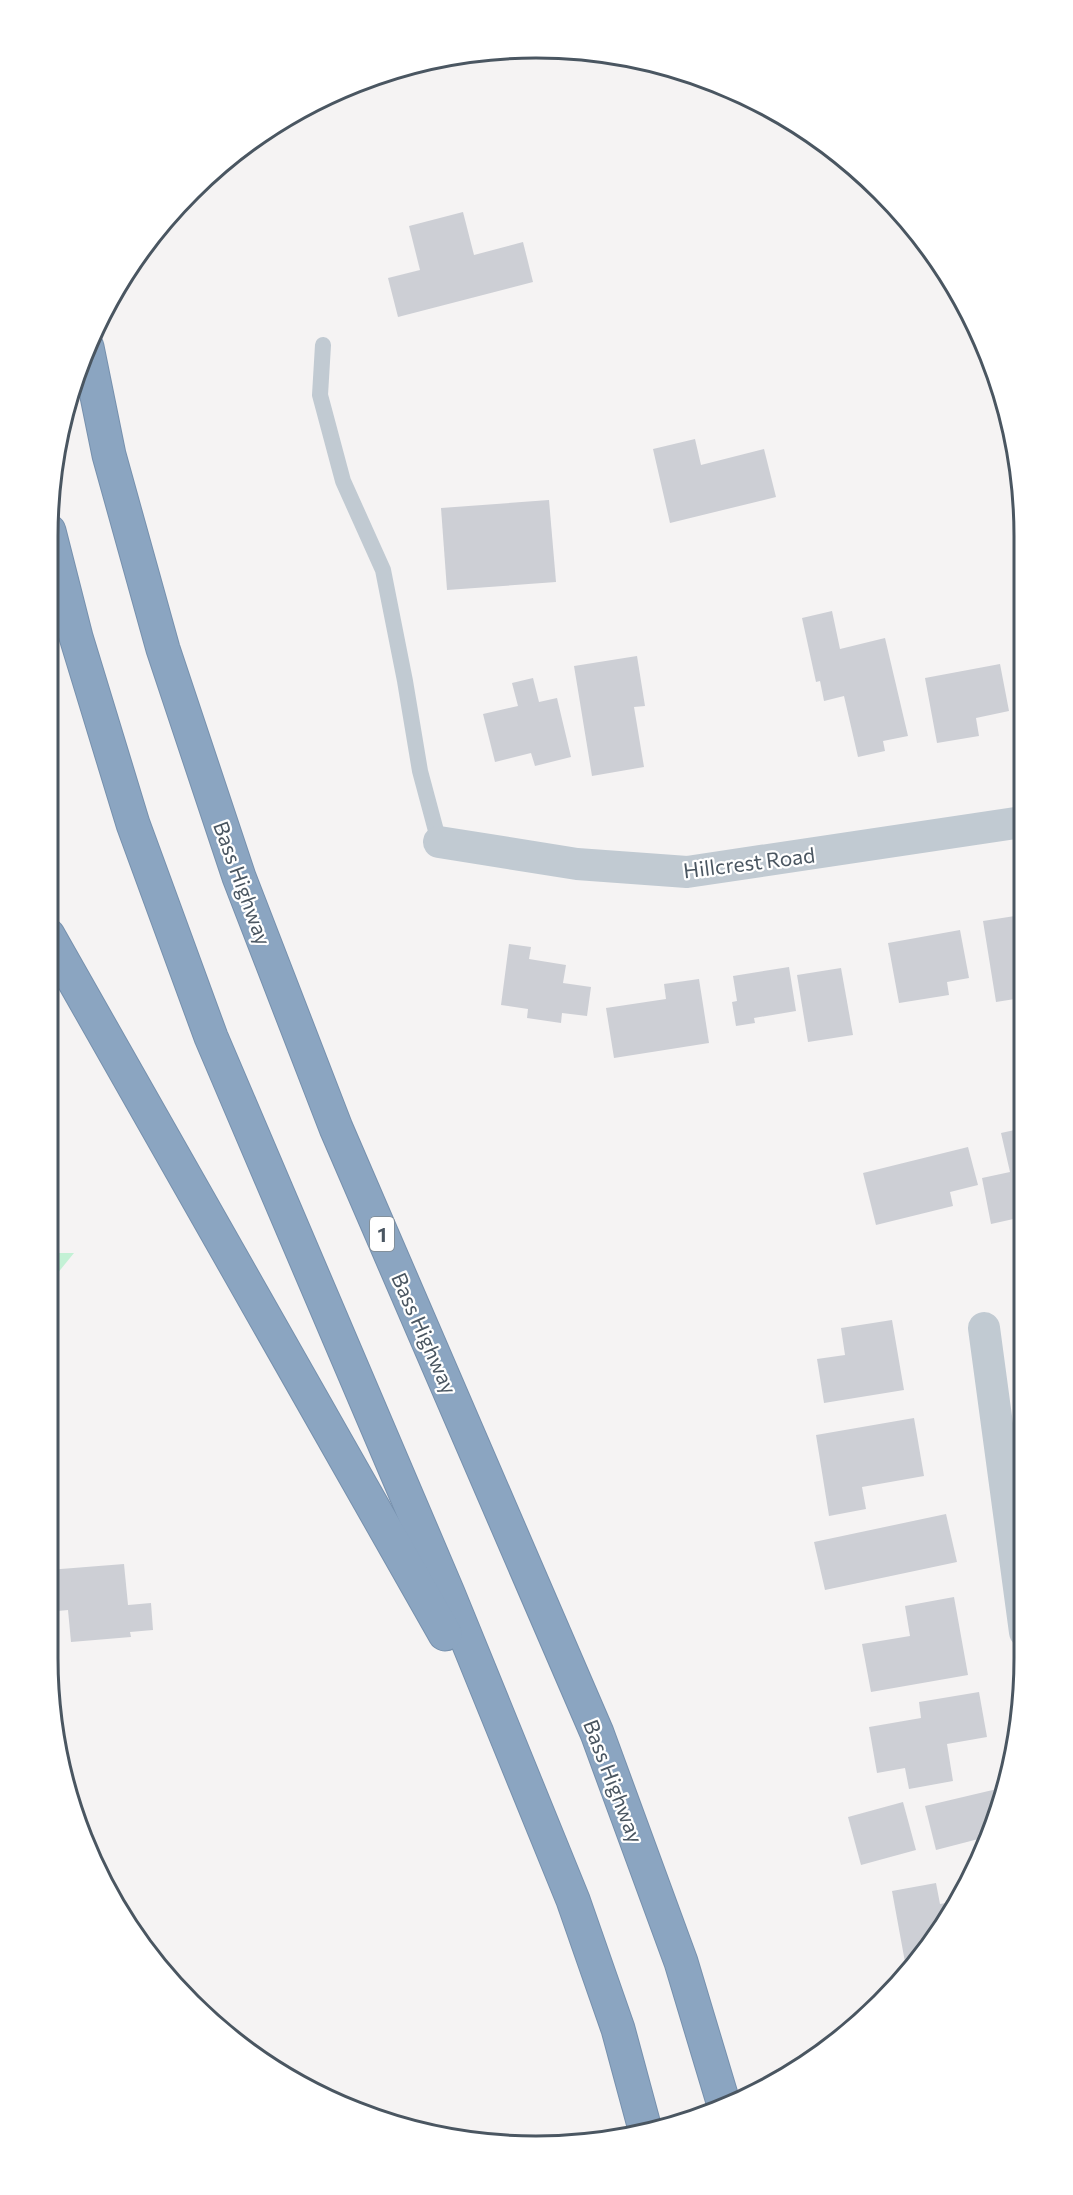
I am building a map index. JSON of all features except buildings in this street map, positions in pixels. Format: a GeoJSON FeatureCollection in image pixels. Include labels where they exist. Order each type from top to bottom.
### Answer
{"type":"FeatureCollection","features":[{"type":"Feature","properties":{"kind":"highway","name":"Bass Highway"},"geometry":{"type":"LineString","coordinates":[[91,365],[109,455],[163,649],[239,877],[336,1128],[597,1733],[681,1962],[722,2099]]}},
{"type":"Feature","properties":{"kind":"highway"},"geometry":{"type":"LineString","coordinates":[[58,566],[76,637],[133,824],[212,1037],[448,1593],[573,1900],[618,2029],[644,2124]]}},
{"type":"Feature","properties":{"kind":"highway"},"geometry":{"type":"LineString","coordinates":[[58,953],[444,1631],[573,1900]]}},
{"type":"Feature","properties":{"kind":"street","name":"Hillcrest Road"},"geometry":{"type":"LineString","coordinates":[[439,842],[577,864],[687,872],[1014,823]]}},
{"type":"Feature","properties":{"kind":"street"},"geometry":{"type":"LineString","coordinates":[[984,1328],[1014,1550]]}},
{"type":"Feature","properties":{"kind":"lane"},"geometry":{"type":"LineString","coordinates":[[322,345],[320,395],[343,481],[383,570],[420,771],[439,842]]}},
{"type":"Feature","properties":{"kind":"green space"},"geometry":{"type":"Polygon","coordinates":[[[58,1253],[74,1253],[58,1273],[58,1253]]]}}]}
